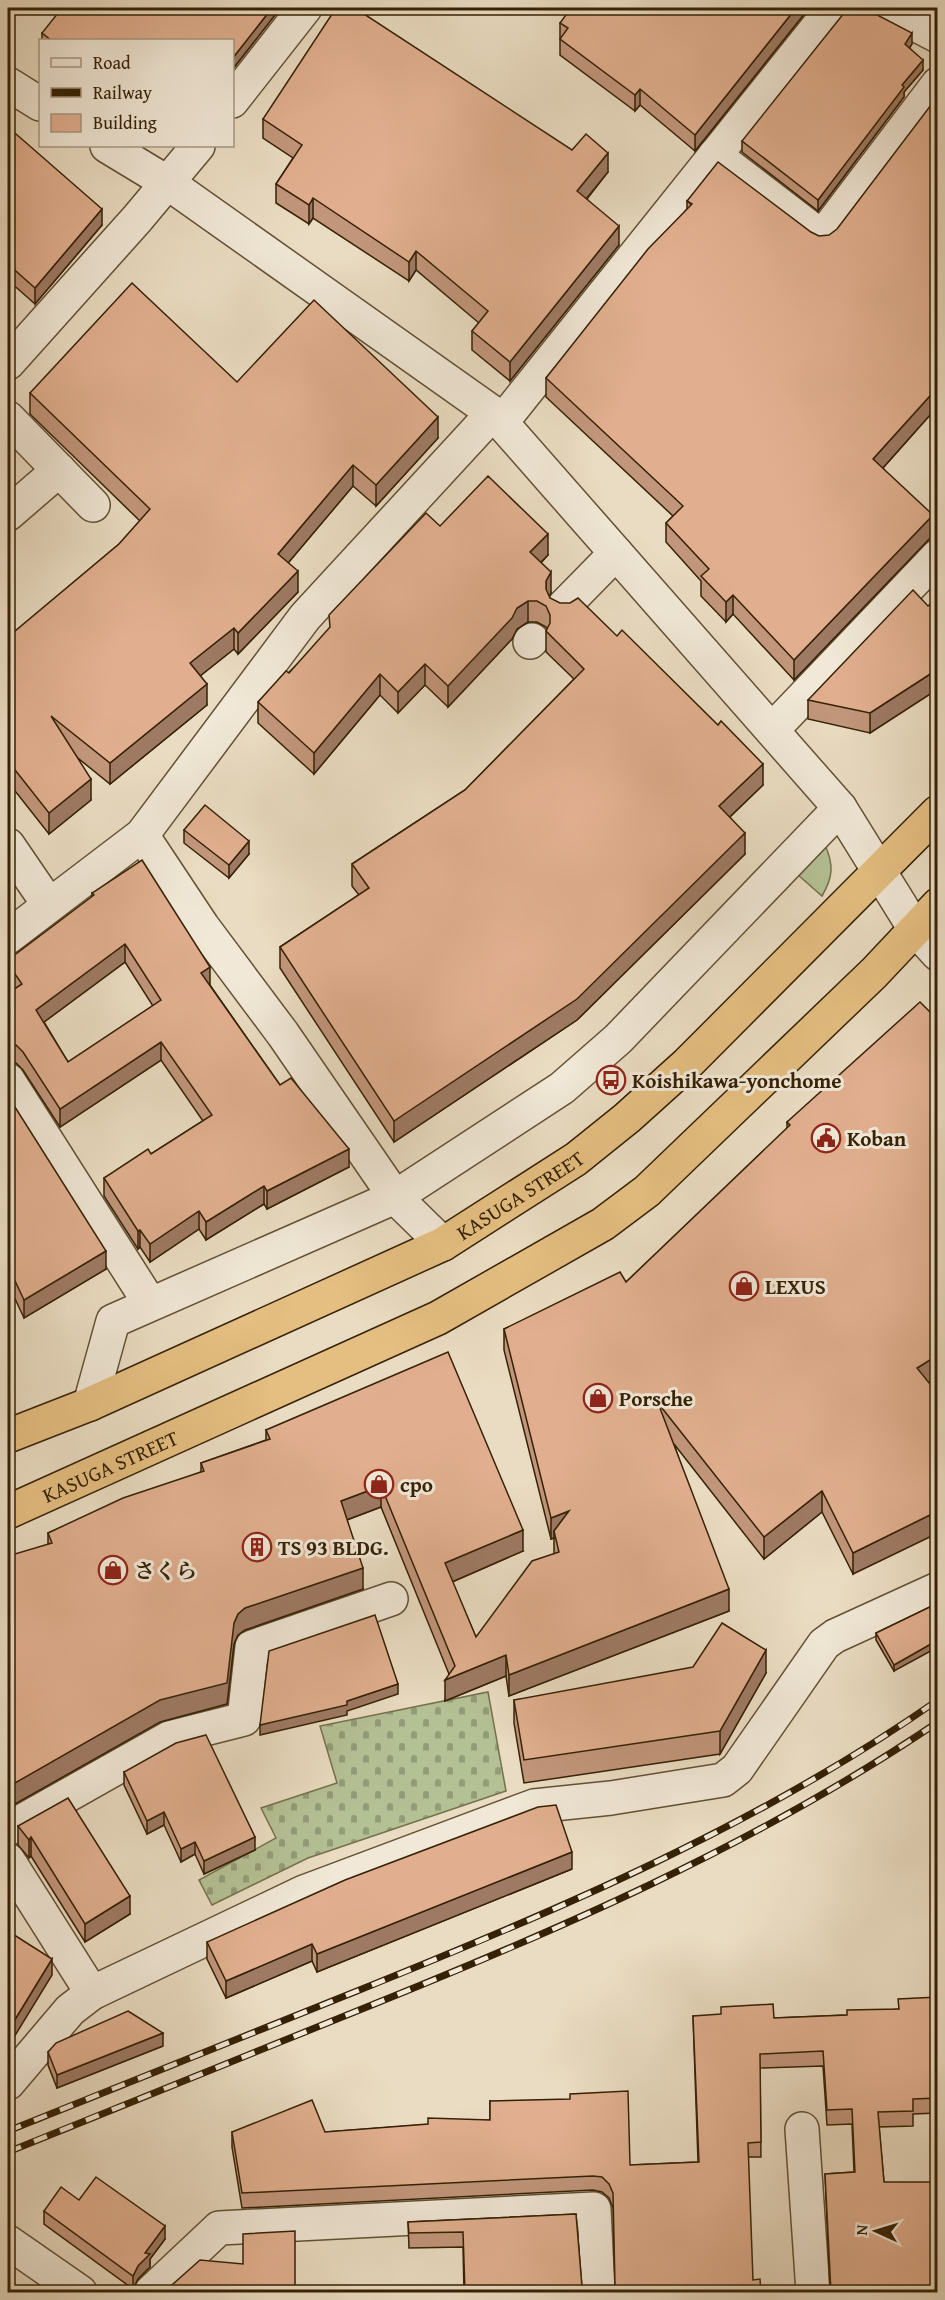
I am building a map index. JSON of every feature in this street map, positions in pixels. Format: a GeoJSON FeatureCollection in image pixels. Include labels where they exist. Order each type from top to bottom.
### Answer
{"type":"FeatureCollection","features":[{"type":"Feature","properties":{"kind":"highway","name":"KASUGA STREET"},"geometry":{"type":"LineString","coordinates":[[8,1436],[90,1404],[443,1244],[576,1159],[627,1118],[687,1064],[938,812]]}},
{"type":"Feature","properties":{"kind":"highway","name":"KASUGA STREET"},"geometry":{"type":"LineString","coordinates":[[8,1512],[438,1318],[603,1224],[647,1191],[874,973],[938,905]]}},
{"type":"Feature","properties":{"kind":"street"},"geometry":{"type":"LineString","coordinates":[[234,98],[305,8]]}},
{"type":"Feature","properties":{"kind":"street"},"geometry":{"type":"LineString","coordinates":[[8,937],[142,835],[304,617],[497,418],[715,155],[833,8]]}},
{"type":"Feature","properties":{"kind":"street"},"geometry":{"type":"LineString","coordinates":[[884,8],[938,36]]}},
{"type":"Feature","properties":{"kind":"street"},"geometry":{"type":"LineString","coordinates":[[8,84],[39,103]]}},
{"type":"Feature","properties":{"kind":"street"},"geometry":{"type":"LineString","coordinates":[[715,155],[822,237],[938,84]]}},
{"type":"Feature","properties":{"kind":"street"},"geometry":{"type":"LineString","coordinates":[[109,147],[168,183],[497,418],[840,808],[915,929],[938,954]]}},
{"type":"Feature","properties":{"kind":"street"},"geometry":{"type":"LineString","coordinates":[[8,363],[197,147]]}},
{"type":"Feature","properties":{"kind":"street"},"geometry":{"type":"LineString","coordinates":[[8,418],[93,505]]}},
{"type":"Feature","properties":{"kind":"street"},"geometry":{"type":"LineString","coordinates":[[8,514],[59,470]]}},
{"type":"Feature","properties":{"kind":"street"},"geometry":{"type":"LineString","coordinates":[[564,606],[616,553]]}},
{"type":"Feature","properties":{"kind":"street"},"geometry":{"type":"LineString","coordinates":[[772,730],[938,556]]}},
{"type":"Feature","properties":{"kind":"street"},"geometry":{"type":"LineString","coordinates":[[90,1404],[113,1320],[149,1302],[395,1197],[561,1088],[618,1039],[840,808]]}},
{"type":"Feature","properties":{"kind":"street"},"geometry":{"type":"LineString","coordinates":[[142,835],[203,927],[283,1034],[395,1197],[443,1244]]}},
{"type":"Feature","properties":{"kind":"street"},"geometry":{"type":"LineString","coordinates":[[8,846],[49,904]]}},
{"type":"Feature","properties":{"kind":"street"},"geometry":{"type":"LineString","coordinates":[[8,1080],[149,1302]]}},
{"type":"Feature","properties":{"kind":"street"},"geometry":{"type":"LineString","coordinates":[[10,2074],[70,2010],[92,1993],[304,1892],[534,1806],[723,1780],[737,1769],[824,1644],[835,1636],[938,1589]]}},
{"type":"Feature","properties":{"kind":"street"},"geometry":{"type":"LineString","coordinates":[[8,1829],[169,1738],[244,1719],[252,1647],[391,1599]]}},
{"type":"Feature","properties":{"kind":"street"},"geometry":{"type":"LineString","coordinates":[[8,1860],[92,1993]]}},
{"type":"Feature","properties":{"kind":"street"},"geometry":{"type":"LineString","coordinates":[[802,2129],[813,2292]]}},
{"type":"Feature","properties":{"kind":"street"},"geometry":{"type":"LineString","coordinates":[[151,2292],[219,2228],[594,2209],[598,2292]]}},
{"type":"Feature","properties":{"kind":"street"},"geometry":{"type":"LineString","coordinates":[[8,2242],[80,2292]]}},
{"type":"Feature","properties":{"kind":"green space"},"geometry":{"type":"Polygon","coordinates":[[[825,845],[831,871],[822,896],[797,874],[825,845]]]}},
{"type":"Feature","properties":{"kind":"green space"},"geometry":{"type":"Polygon","coordinates":[[[488,1692],[506,1791],[308,1858],[212,1905],[199,1880],[276,1838],[261,1808],[337,1783],[320,1726],[488,1692]]]}},
{"type":"Feature","properties":{"kind":"building"},"geometry":{"type":"Polygon","coordinates":[[[62,8],[272,8],[234,56],[234,39],[50,39],[42,33],[62,8]]]}},
{"type":"Feature","properties":{"kind":"building"},"geometry":{"type":"Polygon","coordinates":[[[336,8],[355,8],[572,150],[586,134],[608,153],[577,191],[619,226],[510,362],[472,331],[488,311],[416,251],[409,262],[313,198],[309,205],[276,184],[302,145],[263,119],[336,8]]]}},
{"type":"Feature","properties":{"kind":"building"},"geometry":{"type":"Polygon","coordinates":[[[571,8],[796,8],[695,135],[640,89],[635,95],[560,39],[568,28],[560,23],[571,8]]]}},
{"type":"Feature","properties":{"kind":"building"},"geometry":{"type":"Polygon","coordinates":[[[848,8],[864,8],[912,33],[905,44],[923,60],[818,200],[742,141],[848,8]]]}},
{"type":"Feature","properties":{"kind":"building"},"geometry":{"type":"Polygon","coordinates":[[[934,101],[938,104],[938,387],[873,459],[933,515],[794,660],[733,595],[726,602],[701,576],[709,569],[666,523],[683,506],[546,378],[648,249],[692,204],[687,201],[718,162],[811,232],[819,236],[829,235],[837,229],[934,101]]]}},
{"type":"Feature","properties":{"kind":"building"},"geometry":{"type":"Polygon","coordinates":[[[8,127],[102,209],[35,288],[9,265],[8,267],[8,127]]]}},
{"type":"Feature","properties":{"kind":"building"},"geometry":{"type":"Polygon","coordinates":[[[132,283],[237,382],[314,300],[438,417],[376,485],[353,465],[278,554],[298,571],[238,633],[234,628],[190,663],[207,684],[110,763],[51,716],[91,779],[49,813],[8,761],[8,637],[119,544],[150,509],[30,393],[132,283]]]}},
{"type":"Feature","properties":{"kind":"building"},"geometry":{"type":"Polygon","coordinates":[[[488,476],[548,534],[530,552],[551,572],[546,581],[546,589],[550,598],[560,603],[570,603],[578,598],[617,636],[622,630],[718,725],[721,721],[763,764],[719,806],[745,833],[577,999],[394,1121],[280,947],[369,888],[352,864],[465,790],[584,669],[546,631],[550,623],[550,615],[546,606],[537,601],[528,601],[517,608],[512,618],[448,686],[425,664],[398,692],[380,674],[314,753],[258,702],[286,671],[289,673],[330,627],[329,615],[426,513],[440,526],[488,476]]]}},
{"type":"Feature","properties":{"kind":"building"},"geometry":{"type":"Polygon","coordinates":[[[913,590],[928,606],[938,597],[938,669],[870,713],[808,700],[913,590]]]}},
{"type":"Feature","properties":{"kind":"building"},"geometry":{"type":"Polygon","coordinates":[[[205,805],[249,841],[229,865],[184,830],[205,805]]]}},
{"type":"Feature","properties":{"kind":"building"},"geometry":{"type":"Polygon","coordinates":[[[142,860],[210,967],[201,973],[280,1085],[291,1078],[349,1149],[267,1191],[264,1186],[206,1222],[199,1211],[150,1244],[140,1230],[138,1231],[104,1178],[148,1149],[151,1154],[212,1115],[161,1042],[60,1109],[23,1052],[16,1045],[8,1044],[8,993],[22,984],[8,964],[8,960],[94,895],[92,893],[142,860]],[[125,944],[36,1010],[68,1062],[161,1000],[125,944]]]}},
{"type":"Feature","properties":{"kind":"building"},"geometry":{"type":"Polygon","coordinates":[[[920,1002],[938,1020],[938,1355],[917,1368],[938,1394],[938,1511],[853,1553],[822,1491],[764,1537],[658,1403],[729,1589],[509,1675],[506,1655],[445,1680],[455,1666],[381,1486],[341,1501],[363,1568],[245,1608],[238,1614],[234,1623],[227,1683],[160,1700],[8,1787],[8,1556],[52,1543],[48,1533],[123,1498],[204,1471],[201,1463],[270,1439],[266,1430],[448,1352],[523,1530],[445,1563],[476,1637],[532,1561],[559,1552],[554,1531],[569,1511],[551,1518],[504,1329],[620,1272],[626,1282],[790,1125],[787,1122],[920,1002]]]}},
{"type":"Feature","properties":{"kind":"building"},"geometry":{"type":"Polygon","coordinates":[[[8,1096],[106,1251],[24,1300],[8,1269],[8,1096]]]}},
{"type":"Feature","properties":{"kind":"building"},"geometry":{"type":"Polygon","coordinates":[[[938,1603],[938,1640],[894,1665],[876,1633],[938,1603]]]}},
{"type":"Feature","properties":{"kind":"building"},"geometry":{"type":"Polygon","coordinates":[[[375,1615],[398,1684],[347,1701],[347,1705],[260,1725],[269,1651],[375,1615]]]}},
{"type":"Feature","properties":{"kind":"building"},"geometry":{"type":"Polygon","coordinates":[[[722,1623],[766,1650],[720,1731],[524,1760],[514,1700],[693,1667],[722,1623]]]}},
{"type":"Feature","properties":{"kind":"building"},"geometry":{"type":"Polygon","coordinates":[[[206,1735],[255,1837],[204,1861],[195,1842],[181,1849],[164,1812],[147,1821],[124,1772],[176,1743],[206,1735]]]}},
{"type":"Feature","properties":{"kind":"building"},"geometry":{"type":"Polygon","coordinates":[[[68,1798],[130,1896],[85,1924],[31,1837],[29,1840],[18,1826],[68,1798]]]}},
{"type":"Feature","properties":{"kind":"building"},"geometry":{"type":"Polygon","coordinates":[[[556,1805],[572,1852],[317,1954],[312,1944],[226,1981],[207,1942],[345,1880],[538,1807],[556,1805]]]}},
{"type":"Feature","properties":{"kind":"building"},"geometry":{"type":"Polygon","coordinates":[[[8,1931],[52,1959],[8,2031],[8,1931]]]}},
{"type":"Feature","properties":{"kind":"building"},"geometry":{"type":"Polygon","coordinates":[[[938,1997],[938,2098],[913,2099],[913,2111],[878,2112],[884,2182],[938,2182],[938,2292],[831,2292],[825,2174],[855,2172],[852,2109],[827,2110],[823,2051],[760,2054],[761,2142],[748,2143],[753,2280],[760,2279],[761,2292],[609,2292],[615,2285],[613,2193],[609,2184],[602,2177],[242,2193],[232,2132],[312,2100],[325,2132],[428,2124],[428,2118],[490,2120],[490,2101],[570,2099],[570,2094],[628,2091],[630,2165],[699,2162],[693,2016],[721,2014],[721,2007],[773,2004],[774,2018],[847,2015],[847,2010],[899,2009],[898,1999],[938,1997]]]}},
{"type":"Feature","properties":{"kind":"building"},"geometry":{"type":"Polygon","coordinates":[[[128,2011],[163,2033],[57,2075],[48,2052],[56,2043],[128,2011]]]}},
{"type":"Feature","properties":{"kind":"building"},"geometry":{"type":"Polygon","coordinates":[[[96,2177],[165,2226],[145,2253],[150,2254],[138,2266],[133,2276],[44,2211],[61,2187],[79,2200],[96,2177]]]}},
{"type":"Feature","properties":{"kind":"building"},"geometry":{"type":"Polygon","coordinates":[[[576,2214],[582,2287],[588,2292],[465,2292],[463,2232],[409,2233],[408,2222],[576,2214]]]}},
{"type":"Feature","properties":{"kind":"building"},"geometry":{"type":"Polygon","coordinates":[[[295,2231],[295,2292],[164,2292],[200,2260],[243,2264],[243,2234],[295,2231]]]}},
{"type":"Feature","properties":{"kind":"railway"},"geometry":{"type":"LineString","coordinates":[[8,2131],[508,1929],[656,1862],[800,1787],[870,1745],[938,1700]]}},
{"type":"Feature","properties":{"kind":"railway"},"geometry":{"type":"LineString","coordinates":[[8,2152],[424,1984],[576,1919],[725,1848],[797,1809],[938,1722]]}},
{"type":"Feature","properties":{"kind":"place","name":"Koishikawa-yonchome"},"geometry":{"type":"Point","coordinates":[611,1080]}},
{"type":"Feature","properties":{"kind":"place","name":"Koban"},"geometry":{"type":"Point","coordinates":[826,1138]}},
{"type":"Feature","properties":{"kind":"place","name":"LEXUS"},"geometry":{"type":"Point","coordinates":[744,1286]}},
{"type":"Feature","properties":{"kind":"place","name":"Porsche"},"geometry":{"type":"Point","coordinates":[598,1398]}},
{"type":"Feature","properties":{"kind":"place","name":"cpo"},"geometry":{"type":"Point","coordinates":[379,1484]}},
{"type":"Feature","properties":{"kind":"place","name":"TS 93 BLDG."},"geometry":{"type":"Point","coordinates":[257,1547]}},
{"type":"Feature","properties":{"kind":"place","name":"さくら"},"geometry":{"type":"Point","coordinates":[113,1570]}}]}
